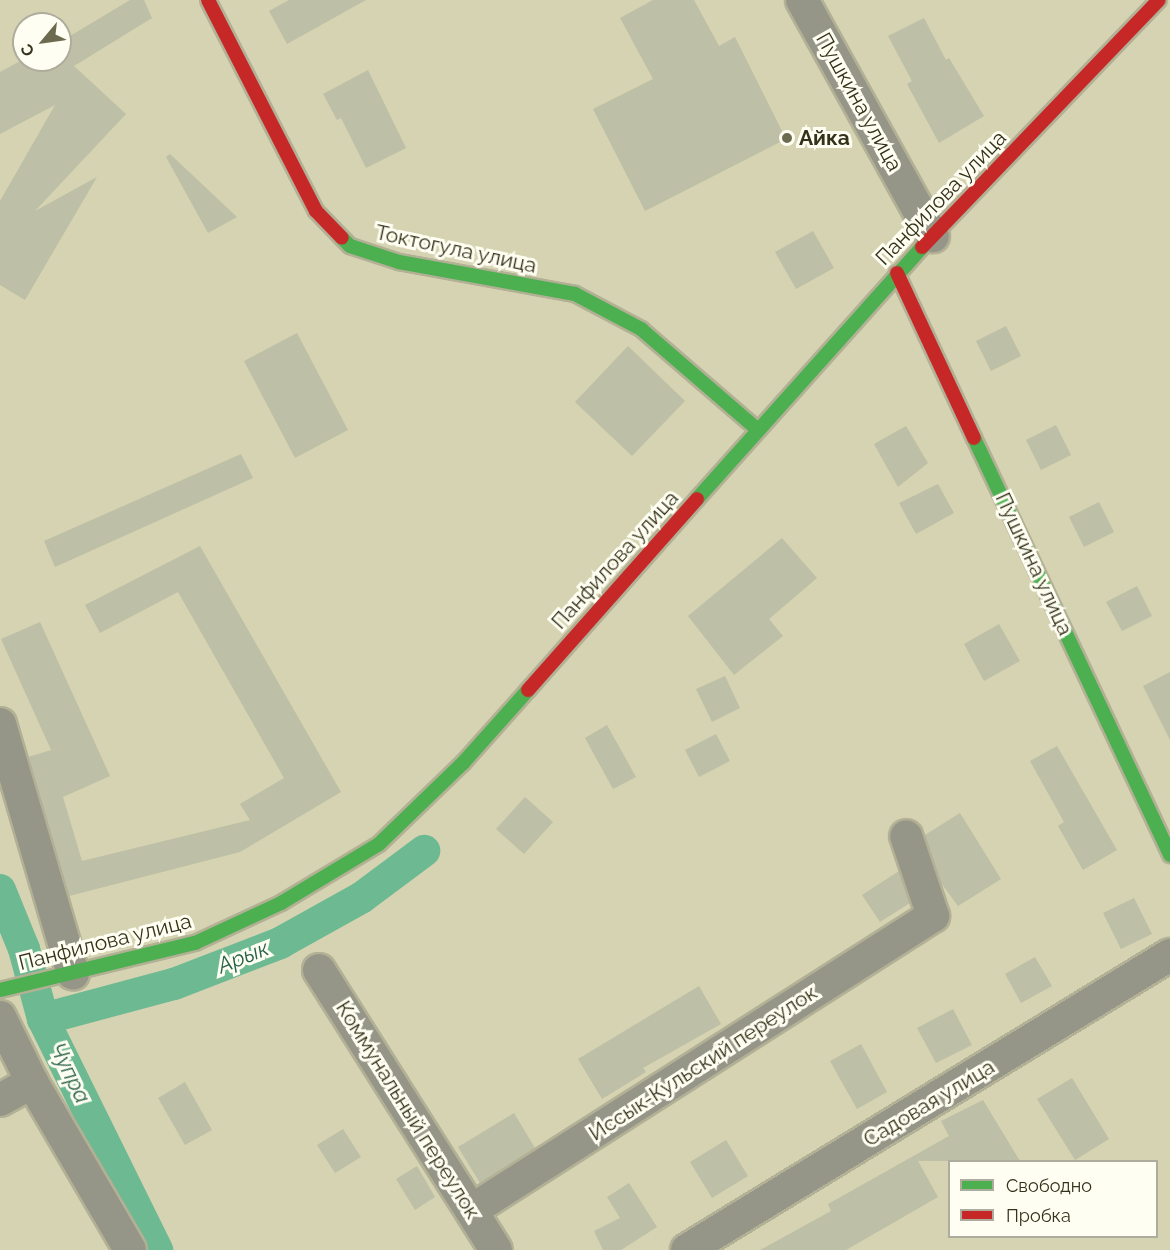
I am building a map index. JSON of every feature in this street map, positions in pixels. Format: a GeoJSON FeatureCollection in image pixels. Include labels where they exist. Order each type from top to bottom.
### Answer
{"type":"FeatureCollection","features":[{"type":"Feature","properties":{"kind":"street","name":"Токтогула улица"},"geometry":{"type":"LineString","coordinates":[[208,0],[316,211],[350,246],[399,262],[575,294],[641,329],[758,430]]}},
{"type":"Feature","properties":{"kind":"street","name":"Пушкина улица"},"geometry":{"type":"LineString","coordinates":[[802,0],[933,236]]}},
{"type":"Feature","properties":{"kind":"street","name":"Панфилова улица"},"geometry":{"type":"LineString","coordinates":[[0,990],[195,943],[281,903],[379,844],[463,763],[897,273],[1158,0]]}},
{"type":"Feature","properties":{"kind":"street","name":"Пушкина улица"},"geometry":{"type":"LineString","coordinates":[[897,273],[1170,855]]}},
{"type":"Feature","properties":{"kind":"street"},"geometry":{"type":"LineString","coordinates":[[0,724],[73,974]]}},
{"type":"Feature","properties":{"kind":"street","name":"Иссык-Кульский переулок"},"geometry":{"type":"LineString","coordinates":[[472,1210],[933,916],[906,836]]}},
{"type":"Feature","properties":{"kind":"street","name":"Садовая улица"},"geometry":{"type":"LineString","coordinates":[[687,1250],[1170,956]]}},
{"type":"Feature","properties":{"kind":"street","name":"Коммунальный переулок"},"geometry":{"type":"LineString","coordinates":[[319,970],[496,1250]]}},
{"type":"Feature","properties":{"kind":"street"},"geometry":{"type":"LineString","coordinates":[[0,1017],[32,1082],[130,1250]]}},
{"type":"Feature","properties":{"kind":"street"},"geometry":{"type":"LineString","coordinates":[[0,1100],[32,1082]]}},
{"type":"Feature","properties":{"kind":"building"},"geometry":{"type":"Polygon","coordinates":[[[130,0],[144,0],[152,18],[74,66],[126,114],[35,211],[97,177],[25,300],[0,285],[0,201],[55,105],[0,134],[0,72],[12,65],[12,72],[72,72],[72,35],[130,0]]]}},
{"type":"Feature","properties":{"kind":"building"},"geometry":{"type":"Polygon","coordinates":[[[289,0],[366,0],[287,44],[269,11],[289,0]]]}},
{"type":"Feature","properties":{"kind":"building"},"geometry":{"type":"Polygon","coordinates":[[[653,0],[694,0],[719,46],[735,37],[786,139],[645,211],[593,109],[653,79],[620,18],[653,0]]]}},
{"type":"Feature","properties":{"kind":"building"},"geometry":{"type":"Polygon","coordinates":[[[924,18],[946,60],[949,58],[984,116],[939,143],[907,84],[912,81],[888,36],[924,18]]]}},
{"type":"Feature","properties":{"kind":"building"},"geometry":{"type":"Polygon","coordinates":[[[368,70],[406,148],[366,168],[341,118],[337,120],[323,94],[368,70]]]}},
{"type":"Feature","properties":{"kind":"building"},"geometry":{"type":"Polygon","coordinates":[[[170,154],[237,217],[208,233],[166,157],[170,154]]]}},
{"type":"Feature","properties":{"kind":"building"},"geometry":{"type":"Polygon","coordinates":[[[813,231],[834,268],[796,289],[775,252],[813,231]]]}},
{"type":"Feature","properties":{"kind":"building"},"geometry":{"type":"Polygon","coordinates":[[[1006,326],[1021,356],[991,371],[976,341],[1006,326]]]}},
{"type":"Feature","properties":{"kind":"building"},"geometry":{"type":"Polygon","coordinates":[[[297,333],[348,430],[295,458],[244,361],[297,333]]]}},
{"type":"Feature","properties":{"kind":"building"},"geometry":{"type":"Polygon","coordinates":[[[628,346],[685,401],[632,456],[575,402],[628,346]]]}},
{"type":"Feature","properties":{"kind":"building"},"geometry":{"type":"Polygon","coordinates":[[[1056,425],[1071,455],[1041,470],[1026,440],[1056,425]]]}},
{"type":"Feature","properties":{"kind":"building"},"geometry":{"type":"Polygon","coordinates":[[[906,426],[928,463],[898,487],[874,444],[906,426]]]}},
{"type":"Feature","properties":{"kind":"building"},"geometry":{"type":"Polygon","coordinates":[[[241,454],[253,478],[55,567],[44,541],[241,454]]]}},
{"type":"Feature","properties":{"kind":"building"},"geometry":{"type":"Polygon","coordinates":[[[938,484],[954,513],[916,534],[899,503],[938,484]]]}},
{"type":"Feature","properties":{"kind":"building"},"geometry":{"type":"Polygon","coordinates":[[[1099,502],[1114,532],[1084,547],[1069,517],[1099,502]]]}},
{"type":"Feature","properties":{"kind":"building"},"geometry":{"type":"Polygon","coordinates":[[[782,538],[817,578],[769,619],[783,636],[734,675],[688,616],[782,538]]]}},
{"type":"Feature","properties":{"kind":"building"},"geometry":{"type":"Polygon","coordinates":[[[200,546],[341,792],[240,852],[69,896],[28,757],[51,750],[1,639],[40,622],[110,776],[63,797],[82,861],[250,820],[240,804],[284,778],[178,592],[100,633],[85,605],[200,546]]]}},
{"type":"Feature","properties":{"kind":"building"},"geometry":{"type":"Polygon","coordinates":[[[1137,586],[1152,616],[1122,631],[1106,602],[1137,586]]]}},
{"type":"Feature","properties":{"kind":"building"},"geometry":{"type":"Polygon","coordinates":[[[999,624],[1020,661],[984,681],[964,644],[999,624]]]}},
{"type":"Feature","properties":{"kind":"building"},"geometry":{"type":"Polygon","coordinates":[[[1170,672],[1170,740],[1143,686],[1170,672]]]}},
{"type":"Feature","properties":{"kind":"building"},"geometry":{"type":"Polygon","coordinates":[[[725,676],[740,708],[712,722],[696,689],[725,676]]]}},
{"type":"Feature","properties":{"kind":"building"},"geometry":{"type":"Polygon","coordinates":[[[607,725],[636,777],[613,789],[585,738],[607,725]]]}},
{"type":"Feature","properties":{"kind":"building"},"geometry":{"type":"Polygon","coordinates":[[[716,734],[730,761],[699,777],[685,750],[716,734]]]}},
{"type":"Feature","properties":{"kind":"building"},"geometry":{"type":"Polygon","coordinates":[[[1057,746],[1117,850],[1083,870],[1058,826],[1064,822],[1030,761],[1057,746]]]}},
{"type":"Feature","properties":{"kind":"building"},"geometry":{"type":"Polygon","coordinates":[[[525,797],[553,822],[524,854],[496,829],[525,797]]]}},
{"type":"Feature","properties":{"kind":"building"},"geometry":{"type":"Polygon","coordinates":[[[960,813],[1001,879],[958,906],[941,883],[925,835],[960,813]]]}},
{"type":"Feature","properties":{"kind":"building"},"geometry":{"type":"Polygon","coordinates":[[[899,871],[910,903],[880,922],[862,895],[899,871]]]}},
{"type":"Feature","properties":{"kind":"building"},"geometry":{"type":"Polygon","coordinates":[[[1134,898],[1152,934],[1121,949],[1103,913],[1134,898]]]}},
{"type":"Feature","properties":{"kind":"building"},"geometry":{"type":"Polygon","coordinates":[[[1035,957],[1052,986],[1021,1003],[1005,974],[1035,957]]]}},
{"type":"Feature","properties":{"kind":"building"},"geometry":{"type":"Polygon","coordinates":[[[699,986],[721,1024],[643,1068],[646,1072],[602,1099],[578,1059],[699,986]]]}},
{"type":"Feature","properties":{"kind":"building"},"geometry":{"type":"Polygon","coordinates":[[[953,1009],[972,1045],[936,1063],[917,1028],[953,1009]]]}},
{"type":"Feature","properties":{"kind":"building"},"geometry":{"type":"Polygon","coordinates":[[[861,1044],[887,1092],[857,1109],[830,1061],[861,1044]]]}},
{"type":"Feature","properties":{"kind":"building"},"geometry":{"type":"Polygon","coordinates":[[[1072,1078],[1109,1139],[1075,1160],[1037,1099],[1072,1078]]]}},
{"type":"Feature","properties":{"kind":"building"},"geometry":{"type":"Polygon","coordinates":[[[185,1082],[212,1130],[185,1145],[158,1098],[185,1082]]]}},
{"type":"Feature","properties":{"kind":"building"},"geometry":{"type":"Polygon","coordinates":[[[983,1100],[1019,1160],[918,1161],[938,1197],[846,1250],[760,1250],[831,1211],[828,1204],[949,1136],[941,1121],[983,1100]]]}},
{"type":"Feature","properties":{"kind":"building"},"geometry":{"type":"Polygon","coordinates":[[[514,1113],[535,1148],[480,1183],[458,1147],[514,1113]]]}},
{"type":"Feature","properties":{"kind":"building"},"geometry":{"type":"Polygon","coordinates":[[[343,1129],[361,1157],[335,1173],[317,1145],[343,1129]]]}},
{"type":"Feature","properties":{"kind":"building"},"geometry":{"type":"Polygon","coordinates":[[[726,1140],[748,1176],[712,1198],[690,1162],[726,1140]]]}},
{"type":"Feature","properties":{"kind":"building"},"geometry":{"type":"Polygon","coordinates":[[[417,1166],[435,1197],[415,1210],[396,1179],[417,1166]]]}},
{"type":"Feature","properties":{"kind":"building"},"geometry":{"type":"Polygon","coordinates":[[[629,1183],[657,1227],[621,1250],[603,1250],[594,1231],[620,1218],[607,1197],[629,1183]]]}},
{"type":"Feature","properties":{"kind":"waterway","name":"Арык"},"geometry":{"type":"LineString","coordinates":[[43,1019],[174,984],[280,943],[361,898],[424,851]]}},
{"type":"Feature","properties":{"kind":"waterway","name":"Чупра"},"geometry":{"type":"LineString","coordinates":[[0,890],[24,949],[43,1019],[157,1250]]}},
{"type":"Feature","properties":{"kind":"traffic: fast"},"geometry":{"type":"LineString","coordinates":[[342,238],[350,246],[399,262],[575,294],[641,329],[758,430]]}},
{"type":"Feature","properties":{"kind":"traffic: fast"},"geometry":{"type":"LineString","coordinates":[[697,499],[922,247]]}},
{"type":"Feature","properties":{"kind":"traffic: fast"},"geometry":{"type":"LineString","coordinates":[[974,438],[1170,855]]}},
{"type":"Feature","properties":{"kind":"traffic: fast"},"geometry":{"type":"LineString","coordinates":[[0,990],[195,943],[281,903],[379,844],[463,763],[528,690]]}},
{"type":"Feature","properties":{"kind":"traffic: jam"},"geometry":{"type":"LineString","coordinates":[[208,0],[316,211],[342,238]]}},
{"type":"Feature","properties":{"kind":"traffic: jam"},"geometry":{"type":"LineString","coordinates":[[922,247],[1159,0]]}},
{"type":"Feature","properties":{"kind":"traffic: jam"},"geometry":{"type":"LineString","coordinates":[[897,273],[974,438]]}},
{"type":"Feature","properties":{"kind":"traffic: jam"},"geometry":{"type":"LineString","coordinates":[[528,690],[697,499]]}},
{"type":"Feature","properties":{"kind":"place","name":"Айка"},"geometry":{"type":"Point","coordinates":[787,138]}}]}
